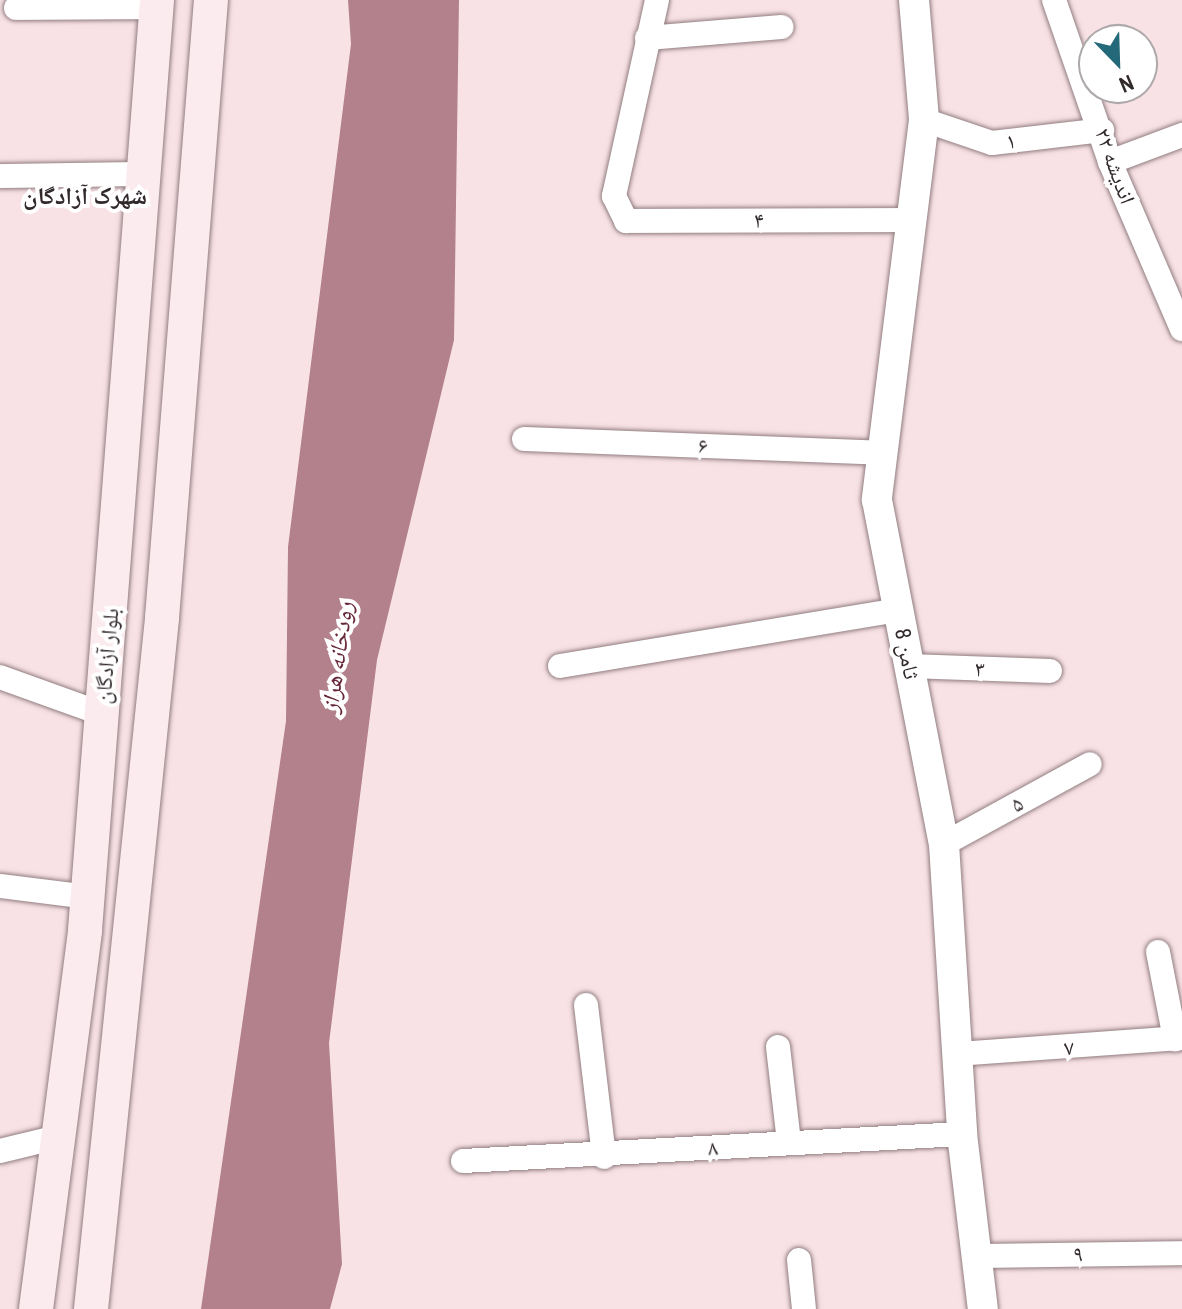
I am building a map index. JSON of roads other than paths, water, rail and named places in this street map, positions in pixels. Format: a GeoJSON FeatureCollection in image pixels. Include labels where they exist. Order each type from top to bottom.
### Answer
{"type":"FeatureCollection","features":[{"type":"Feature","properties":{"kind":"main road"},"geometry":{"type":"LineString","coordinates":[[91,1309],[162,618],[211,0]]}},
{"type":"Feature","properties":{"kind":"main road","name":"بلوار آزادگان"},"geometry":{"type":"LineString","coordinates":[[36,1309],[88,897],[157,3]]}},
{"type":"Feature","properties":{"kind":"street"},"geometry":{"type":"LineString","coordinates":[[657,0],[647,38],[782,27]]}},
{"type":"Feature","properties":{"kind":"street","name":"ثامن 8"},"geometry":{"type":"LineString","coordinates":[[914,0],[924,120],[907,220],[877,500],[944,844],[962,1134],[975,1256],[976,1307]]}},
{"type":"Feature","properties":{"kind":"street","name":"اندیشه ۲۲"},"geometry":{"type":"LineString","coordinates":[[1054,0],[1102,130],[1110,162],[1182,329]]}},
{"type":"Feature","properties":{"kind":"street"},"geometry":{"type":"LineString","coordinates":[[16,8],[157,3]]}},
{"type":"Feature","properties":{"kind":"street","name":"۴"},"geometry":{"type":"LineString","coordinates":[[647,38],[615,210],[626,221],[907,220]]}},
{"type":"Feature","properties":{"kind":"street","name":"۱"},"geometry":{"type":"LineString","coordinates":[[924,120],[992,143],[1102,130]]}},
{"type":"Feature","properties":{"kind":"street"},"geometry":{"type":"LineString","coordinates":[[1110,162],[1182,135]]}},
{"type":"Feature","properties":{"kind":"street"},"geometry":{"type":"LineString","coordinates":[[0,176],[143,174]]}},
{"type":"Feature","properties":{"kind":"street","name":"۶"},"geometry":{"type":"LineString","coordinates":[[524,439],[882,453]]}},
{"type":"Feature","properties":{"kind":"street"},"geometry":{"type":"LineString","coordinates":[[560,666],[898,610]]}},
{"type":"Feature","properties":{"kind":"street","name":"۳"},"geometry":{"type":"LineString","coordinates":[[909,666],[1050,671]]}},
{"type":"Feature","properties":{"kind":"street"},"geometry":{"type":"LineString","coordinates":[[0,677],[103,714]]}},
{"type":"Feature","properties":{"kind":"street","name":"۵"},"geometry":{"type":"LineString","coordinates":[[944,844],[1090,764]]}},
{"type":"Feature","properties":{"kind":"street"},"geometry":{"type":"LineString","coordinates":[[0,886],[88,897]]}},
{"type":"Feature","properties":{"kind":"street"},"geometry":{"type":"LineString","coordinates":[[1158,952],[1179,1039]]}},
{"type":"Feature","properties":{"kind":"street"},"geometry":{"type":"LineString","coordinates":[[586,1005],[604,1157]]}},
{"type":"Feature","properties":{"kind":"street","name":"۷"},"geometry":{"type":"LineString","coordinates":[[957,1054],[1179,1039]]}},
{"type":"Feature","properties":{"kind":"street"},"geometry":{"type":"LineString","coordinates":[[778,1047],[789,1142]]}},
{"type":"Feature","properties":{"kind":"street","name":"۸"},"geometry":{"type":"LineString","coordinates":[[463,1161],[604,1157],[789,1142],[962,1134]]}},
{"type":"Feature","properties":{"kind":"street"},"geometry":{"type":"LineString","coordinates":[[0,1151],[58,1137]]}},
{"type":"Feature","properties":{"kind":"street","name":"۹"},"geometry":{"type":"LineString","coordinates":[[975,1256],[1182,1253]]}},
{"type":"Feature","properties":{"kind":"street"},"geometry":{"type":"LineString","coordinates":[[799,1260],[804,1309]]}},
{"type":"Feature","properties":{"kind":"water","name":"رودخانه هراز"},"geometry":{"type":"Polygon","coordinates":[[[348,0],[459,0],[454,340],[377,660],[329,1043],[342,1264],[330,1309],[201,1309],[286,721],[288,547],[351,44],[348,0]]]}},
{"type":"Feature","properties":{"kind":"district","name":"شهرک آزادگان"},"geometry":{"type":"Point","coordinates":[85,196]}}]}
